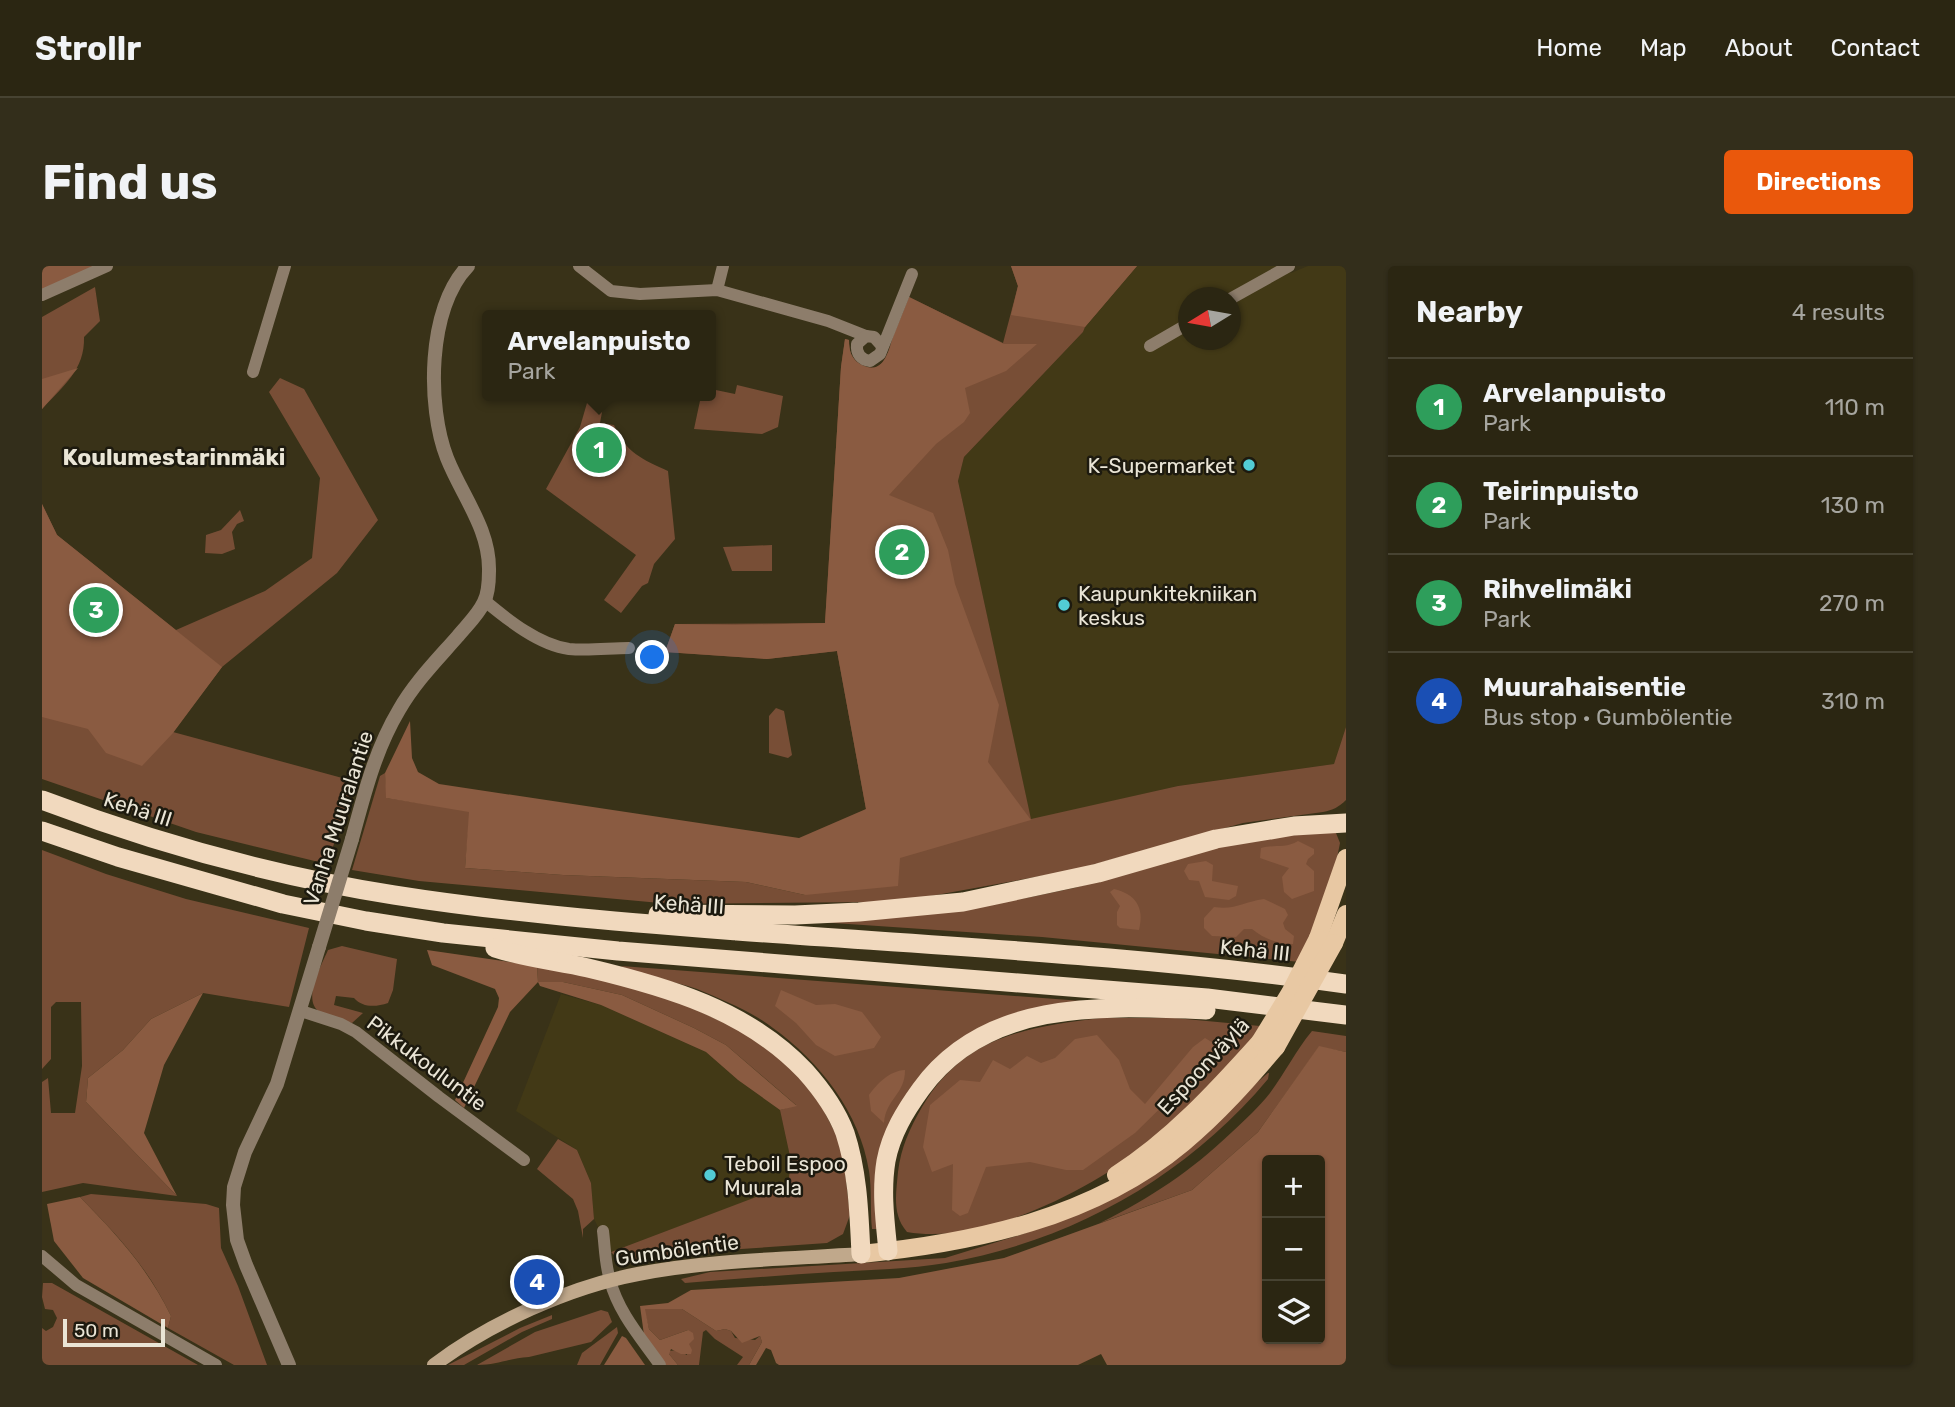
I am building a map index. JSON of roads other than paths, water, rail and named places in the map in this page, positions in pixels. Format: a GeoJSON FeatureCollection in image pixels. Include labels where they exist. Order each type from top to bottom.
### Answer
{"type":"FeatureCollection","features":[{"type":"Feature","properties":{"kind":"highway","name":"Kehä III"},"geometry":{"type":"LineString","coordinates":[[42,800],[134,832],[290,874],[391,895],[601,920],[1084,958],[1346,984]]}},
{"type":"Feature","properties":{"kind":"highway"},"geometry":{"type":"LineString","coordinates":[[601,920],[671,913],[795,915],[963,902],[1098,873],[1216,839],[1294,826],[1346,823]]}},
{"type":"Feature","properties":{"kind":"highway"},"geometry":{"type":"LineString","coordinates":[[42,831],[118,858],[283,904],[443,933],[618,951],[1130,991],[1290,1007],[1346,1016]]}},
{"type":"Feature","properties":{"kind":"highway"},"geometry":{"type":"LineString","coordinates":[[443,933],[512,954],[585,968],[686,996],[737,1018],[783,1049],[831,1103],[844,1130],[857,1186],[861,1254]]}},
{"type":"Feature","properties":{"kind":"highway"},"geometry":{"type":"LineString","coordinates":[[888,1251],[883,1191],[890,1143],[900,1121],[930,1077],[965,1045],[1012,1023],[1058,1012],[1119,1009],[1213,1011],[1290,1007]]}},
{"type":"Feature","properties":{"kind":"main road","name":"Espoonväylä"},"geometry":{"type":"LineString","coordinates":[[861,1254],[944,1244],[996,1233],[1050,1216],[1113,1190],[1183,1143],[1233,1097],[1268,1045],[1305,999],[1326,941],[1346,858]]}},
{"type":"Feature","properties":{"kind":"main road","name":"Espoonväylä"},"geometry":{"type":"LineString","coordinates":[[1326,941],[1346,914]]}},
{"type":"Feature","properties":{"kind":"main road","name":"Gumbölentie"},"geometry":{"type":"LineString","coordinates":[[435,1365],[486,1332],[522,1314],[610,1281],[659,1270],[704,1265],[861,1254]]}},
{"type":"Feature","properties":{"kind":"street"},"geometry":{"type":"LineString","coordinates":[[42,295],[107,266]]}},
{"type":"Feature","properties":{"kind":"street"},"geometry":{"type":"LineString","coordinates":[[253,372],[285,266]]}},
{"type":"Feature","properties":{"kind":"street"},"geometry":{"type":"LineString","coordinates":[[579,266],[603,287],[622,293],[716,290],[874,337],[882,346]]}},
{"type":"Feature","properties":{"kind":"street"},"geometry":{"type":"LineString","coordinates":[[716,290],[723,266]]}},
{"type":"Feature","properties":{"kind":"street"},"geometry":{"type":"LineString","coordinates":[[1241,293],[1289,266]]}},
{"type":"Feature","properties":{"kind":"street"},"geometry":{"type":"LineString","coordinates":[[461,268],[438,330],[436,401],[440,434],[447,458],[484,534],[489,572],[485,601],[527,631],[556,645],[572,649],[629,648]]}},
{"type":"Feature","properties":{"kind":"street"},"geometry":{"type":"LineString","coordinates":[[866,336],[857,344],[857,352],[863,359],[870,361],[878,358],[912,274]]}},
{"type":"Feature","properties":{"kind":"street"},"geometry":{"type":"LineString","coordinates":[[1150,346],[1178,330]]}},
{"type":"Feature","properties":{"kind":"street","name":"Vanha Muuralantie"},"geometry":{"type":"LineString","coordinates":[[289,1365],[246,1265],[233,1221],[234,1187],[245,1152],[277,1084],[379,748],[398,710],[417,682],[485,601]]}},
{"type":"Feature","properties":{"kind":"street","name":"Pikkukouluntie"},"geometry":{"type":"LineString","coordinates":[[300,1011],[341,1024],[356,1032],[524,1160]]}},
{"type":"Feature","properties":{"kind":"street"},"geometry":{"type":"LineString","coordinates":[[603,1231],[610,1281],[625,1316],[660,1365]]}},
{"type":"Feature","properties":{"kind":"street"},"geometry":{"type":"LineString","coordinates":[[42,1256],[76,1285],[216,1365]]}},
{"type":"Feature","properties":{"kind":"place","name":"Arvelanpuisto"},"geometry":{"type":"Point","coordinates":[599,450]}},
{"type":"Feature","properties":{"kind":"place","name":"K-Supermarket"},"geometry":{"type":"Point","coordinates":[1249,465]}},
{"type":"Feature","properties":{"kind":"place","name":"Teirinpuisto"},"geometry":{"type":"Point","coordinates":[902,552]}},
{"type":"Feature","properties":{"kind":"place","name":"Kaupunkitekniikan keskus"},"geometry":{"type":"Point","coordinates":[1064,605]}},
{"type":"Feature","properties":{"kind":"place","name":"Rihvelimäki"},"geometry":{"type":"Point","coordinates":[96,610]}},
{"type":"Feature","properties":{"kind":"place","name":"Teboil Espoo Muurala"},"geometry":{"type":"Point","coordinates":[710,1175]}},
{"type":"Feature","properties":{"kind":"place","name":"Muurahaisentie"},"geometry":{"type":"Point","coordinates":[537,1282]}},
{"type":"Feature","properties":{"kind":"district","name":"Koulumestarinmäki"},"geometry":{"type":"Point","coordinates":[174,457]}}]}
